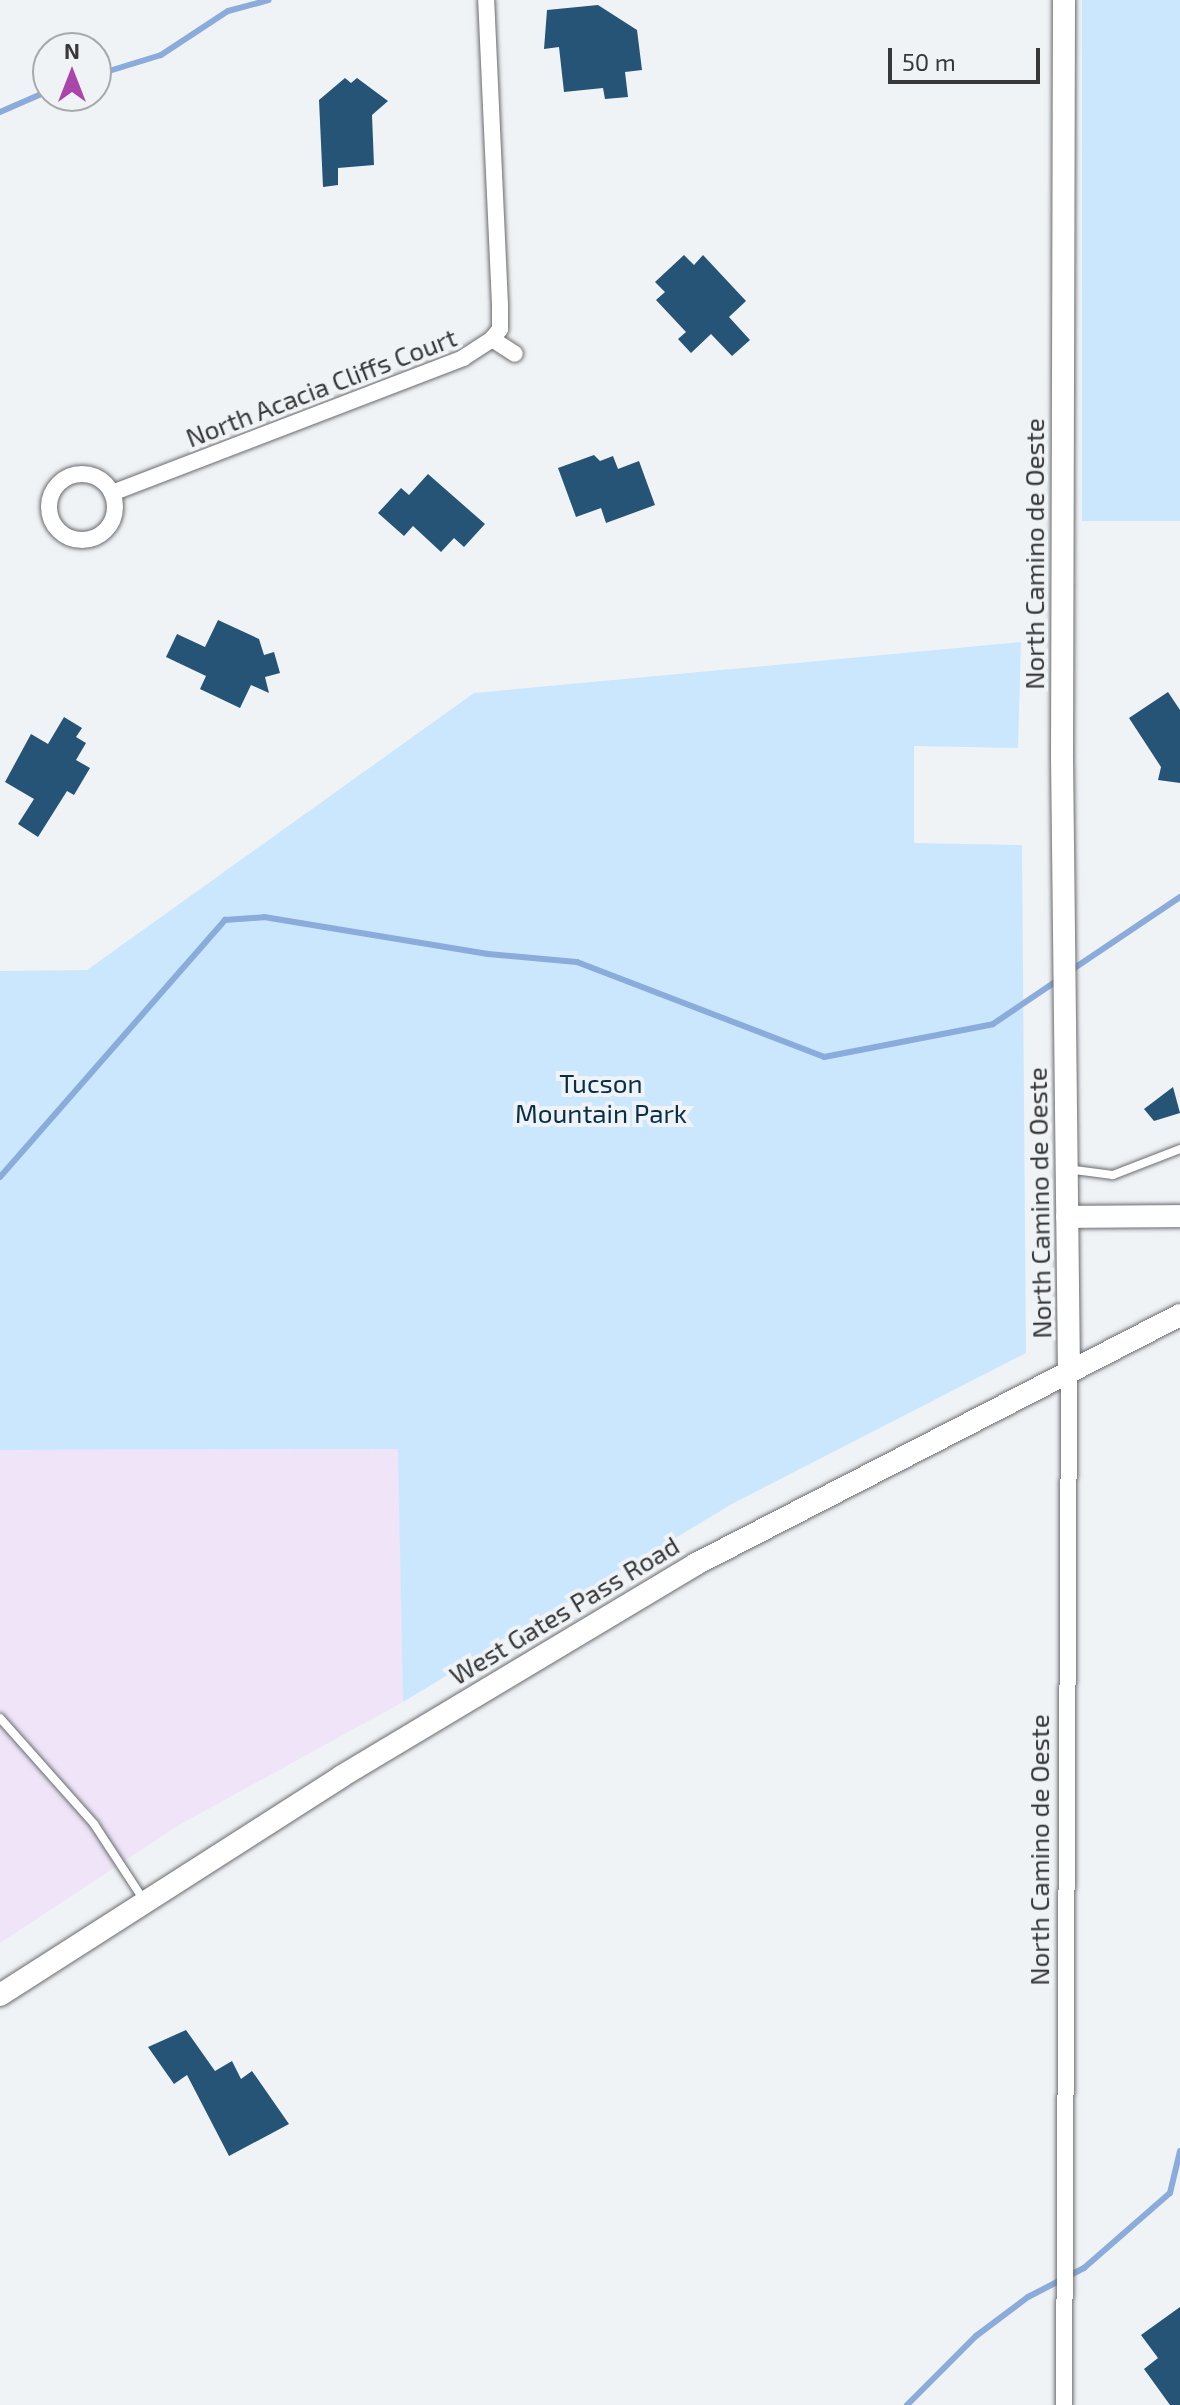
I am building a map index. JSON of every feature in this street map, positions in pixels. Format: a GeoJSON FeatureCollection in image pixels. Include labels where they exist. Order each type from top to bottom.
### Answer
{"type":"FeatureCollection","features":[{"type":"Feature","properties":{"kind":"street","name":"North Acacia Cliffs Court"},"geometry":{"type":"LineString","coordinates":[[112,493],[463,358],[492,339],[500,329],[486,0]]}},
{"type":"Feature","properties":{"kind":"street","name":"North Camino de Oeste"},"geometry":{"type":"LineString","coordinates":[[1064,0],[1069,1370],[1064,2405]]}},
{"type":"Feature","properties":{"kind":"street"},"geometry":{"type":"LineString","coordinates":[[492,339],[515,354]]}},
{"type":"Feature","properties":{"kind":"street"},"geometry":{"type":"LineString","coordinates":[[74,474],[97,477],[112,493],[115,514],[95,537],[65,536],[51,519],[49,496],[74,474]]}},
{"type":"Feature","properties":{"kind":"street"},"geometry":{"type":"LineString","coordinates":[[1067,1217],[1180,1216]]}},
{"type":"Feature","properties":{"kind":"street","name":"West Gates Pass Road"},"geometry":{"type":"LineString","coordinates":[[0,1995],[696,1564],[1180,1315]]}},
{"type":"Feature","properties":{"kind":"lane"},"geometry":{"type":"LineString","coordinates":[[1066,1169],[1113,1175],[1180,1149]]}},
{"type":"Feature","properties":{"kind":"lane"},"geometry":{"type":"LineString","coordinates":[[0,1718],[94,1824],[145,1903]]}},
{"type":"Feature","properties":{"kind":"shaded area"},"geometry":{"type":"Polygon","coordinates":[[[399,1449],[403,1702],[179,1825],[0,1943],[0,1450],[399,1449]]]}},
{"type":"Feature","properties":{"kind":"green space"},"geometry":{"type":"Polygon","coordinates":[[[1082,0],[1180,0],[1180,521],[1082,521],[1082,0]]]}},
{"type":"Feature","properties":{"kind":"green space","name":"Tucson Mountain Park"},"geometry":{"type":"Polygon","coordinates":[[[1021,642],[1018,748],[914,746],[914,843],[1022,845],[1026,1353],[732,1504],[403,1702],[398,1449],[0,1450],[0,971],[87,970],[474,693],[1021,642]]]}},
{"type":"Feature","properties":{"kind":"building"},"geometry":{"type":"Polygon","coordinates":[[[598,5],[637,30],[642,70],[625,72],[628,97],[605,99],[603,88],[564,92],[559,47],[544,49],[547,10],[598,5]]]}},
{"type":"Feature","properties":{"kind":"building"},"geometry":{"type":"Polygon","coordinates":[[[345,78],[351,83],[357,78],[388,101],[372,115],[374,165],[338,168],[338,185],[323,187],[319,100],[345,78]]]}},
{"type":"Feature","properties":{"kind":"building"},"geometry":{"type":"Polygon","coordinates":[[[684,255],[694,265],[703,255],[746,301],[729,317],[750,340],[732,356],[711,334],[691,353],[678,339],[686,332],[656,300],[665,292],[655,282],[684,255]]]}},
{"type":"Feature","properties":{"kind":"building"},"geometry":{"type":"Polygon","coordinates":[[[594,455],[600,461],[613,456],[618,469],[639,461],[655,505],[606,523],[601,508],[576,517],[558,468],[594,455]]]}},
{"type":"Feature","properties":{"kind":"building"},"geometry":{"type":"Polygon","coordinates":[[[428,474],[485,524],[464,547],[454,538],[441,552],[413,526],[404,536],[378,513],[401,488],[409,495],[428,474]]]}},
{"type":"Feature","properties":{"kind":"building"},"geometry":{"type":"Polygon","coordinates":[[[218,620],[259,639],[264,655],[274,652],[280,673],[265,677],[269,693],[251,685],[240,708],[200,689],[206,676],[166,657],[177,634],[205,647],[218,620]]]}},
{"type":"Feature","properties":{"kind":"building"},"geometry":{"type":"Polygon","coordinates":[[[1168,692],[1180,710],[1180,783],[1158,780],[1161,767],[1129,718],[1168,692]]]}},
{"type":"Feature","properties":{"kind":"building"},"geometry":{"type":"Polygon","coordinates":[[[64,717],[82,728],[76,737],[86,743],[76,760],[90,768],[74,795],[67,791],[38,837],[18,824],[34,799],[5,782],[31,734],[48,744],[64,717]]]}},
{"type":"Feature","properties":{"kind":"building"},"geometry":{"type":"Polygon","coordinates":[[[1173,1087],[1180,1113],[1154,1121],[1144,1109],[1173,1087]]]}},
{"type":"Feature","properties":{"kind":"building"},"geometry":{"type":"Polygon","coordinates":[[[186,2030],[215,2071],[232,2061],[241,2079],[252,2071],[289,2124],[229,2156],[187,2075],[174,2084],[148,2047],[186,2030]]]}},
{"type":"Feature","properties":{"kind":"building"},"geometry":{"type":"Polygon","coordinates":[[[1180,2307],[1180,2405],[1170,2405],[1144,2369],[1158,2358],[1141,2335],[1180,2307]]]}},
{"type":"Feature","properties":{"kind":"waterway"},"geometry":{"type":"LineString","coordinates":[[112,70],[161,55],[228,11],[269,0]]}},
{"type":"Feature","properties":{"kind":"waterway"},"geometry":{"type":"LineString","coordinates":[[0,112],[32,98]]}},
{"type":"Feature","properties":{"kind":"waterway"},"geometry":{"type":"LineString","coordinates":[[1070,971],[1180,897]]}},
{"type":"Feature","properties":{"kind":"waterway"},"geometry":{"type":"LineString","coordinates":[[0,1177],[225,920],[264,917],[488,954],[577,962],[824,1057],[993,1024],[1058,980]]}},
{"type":"Feature","properties":{"kind":"waterway"},"geometry":{"type":"LineString","coordinates":[[907,2405],[976,2336],[1028,2297],[1084,2268],[1170,2193],[1180,2151]]}}]}
